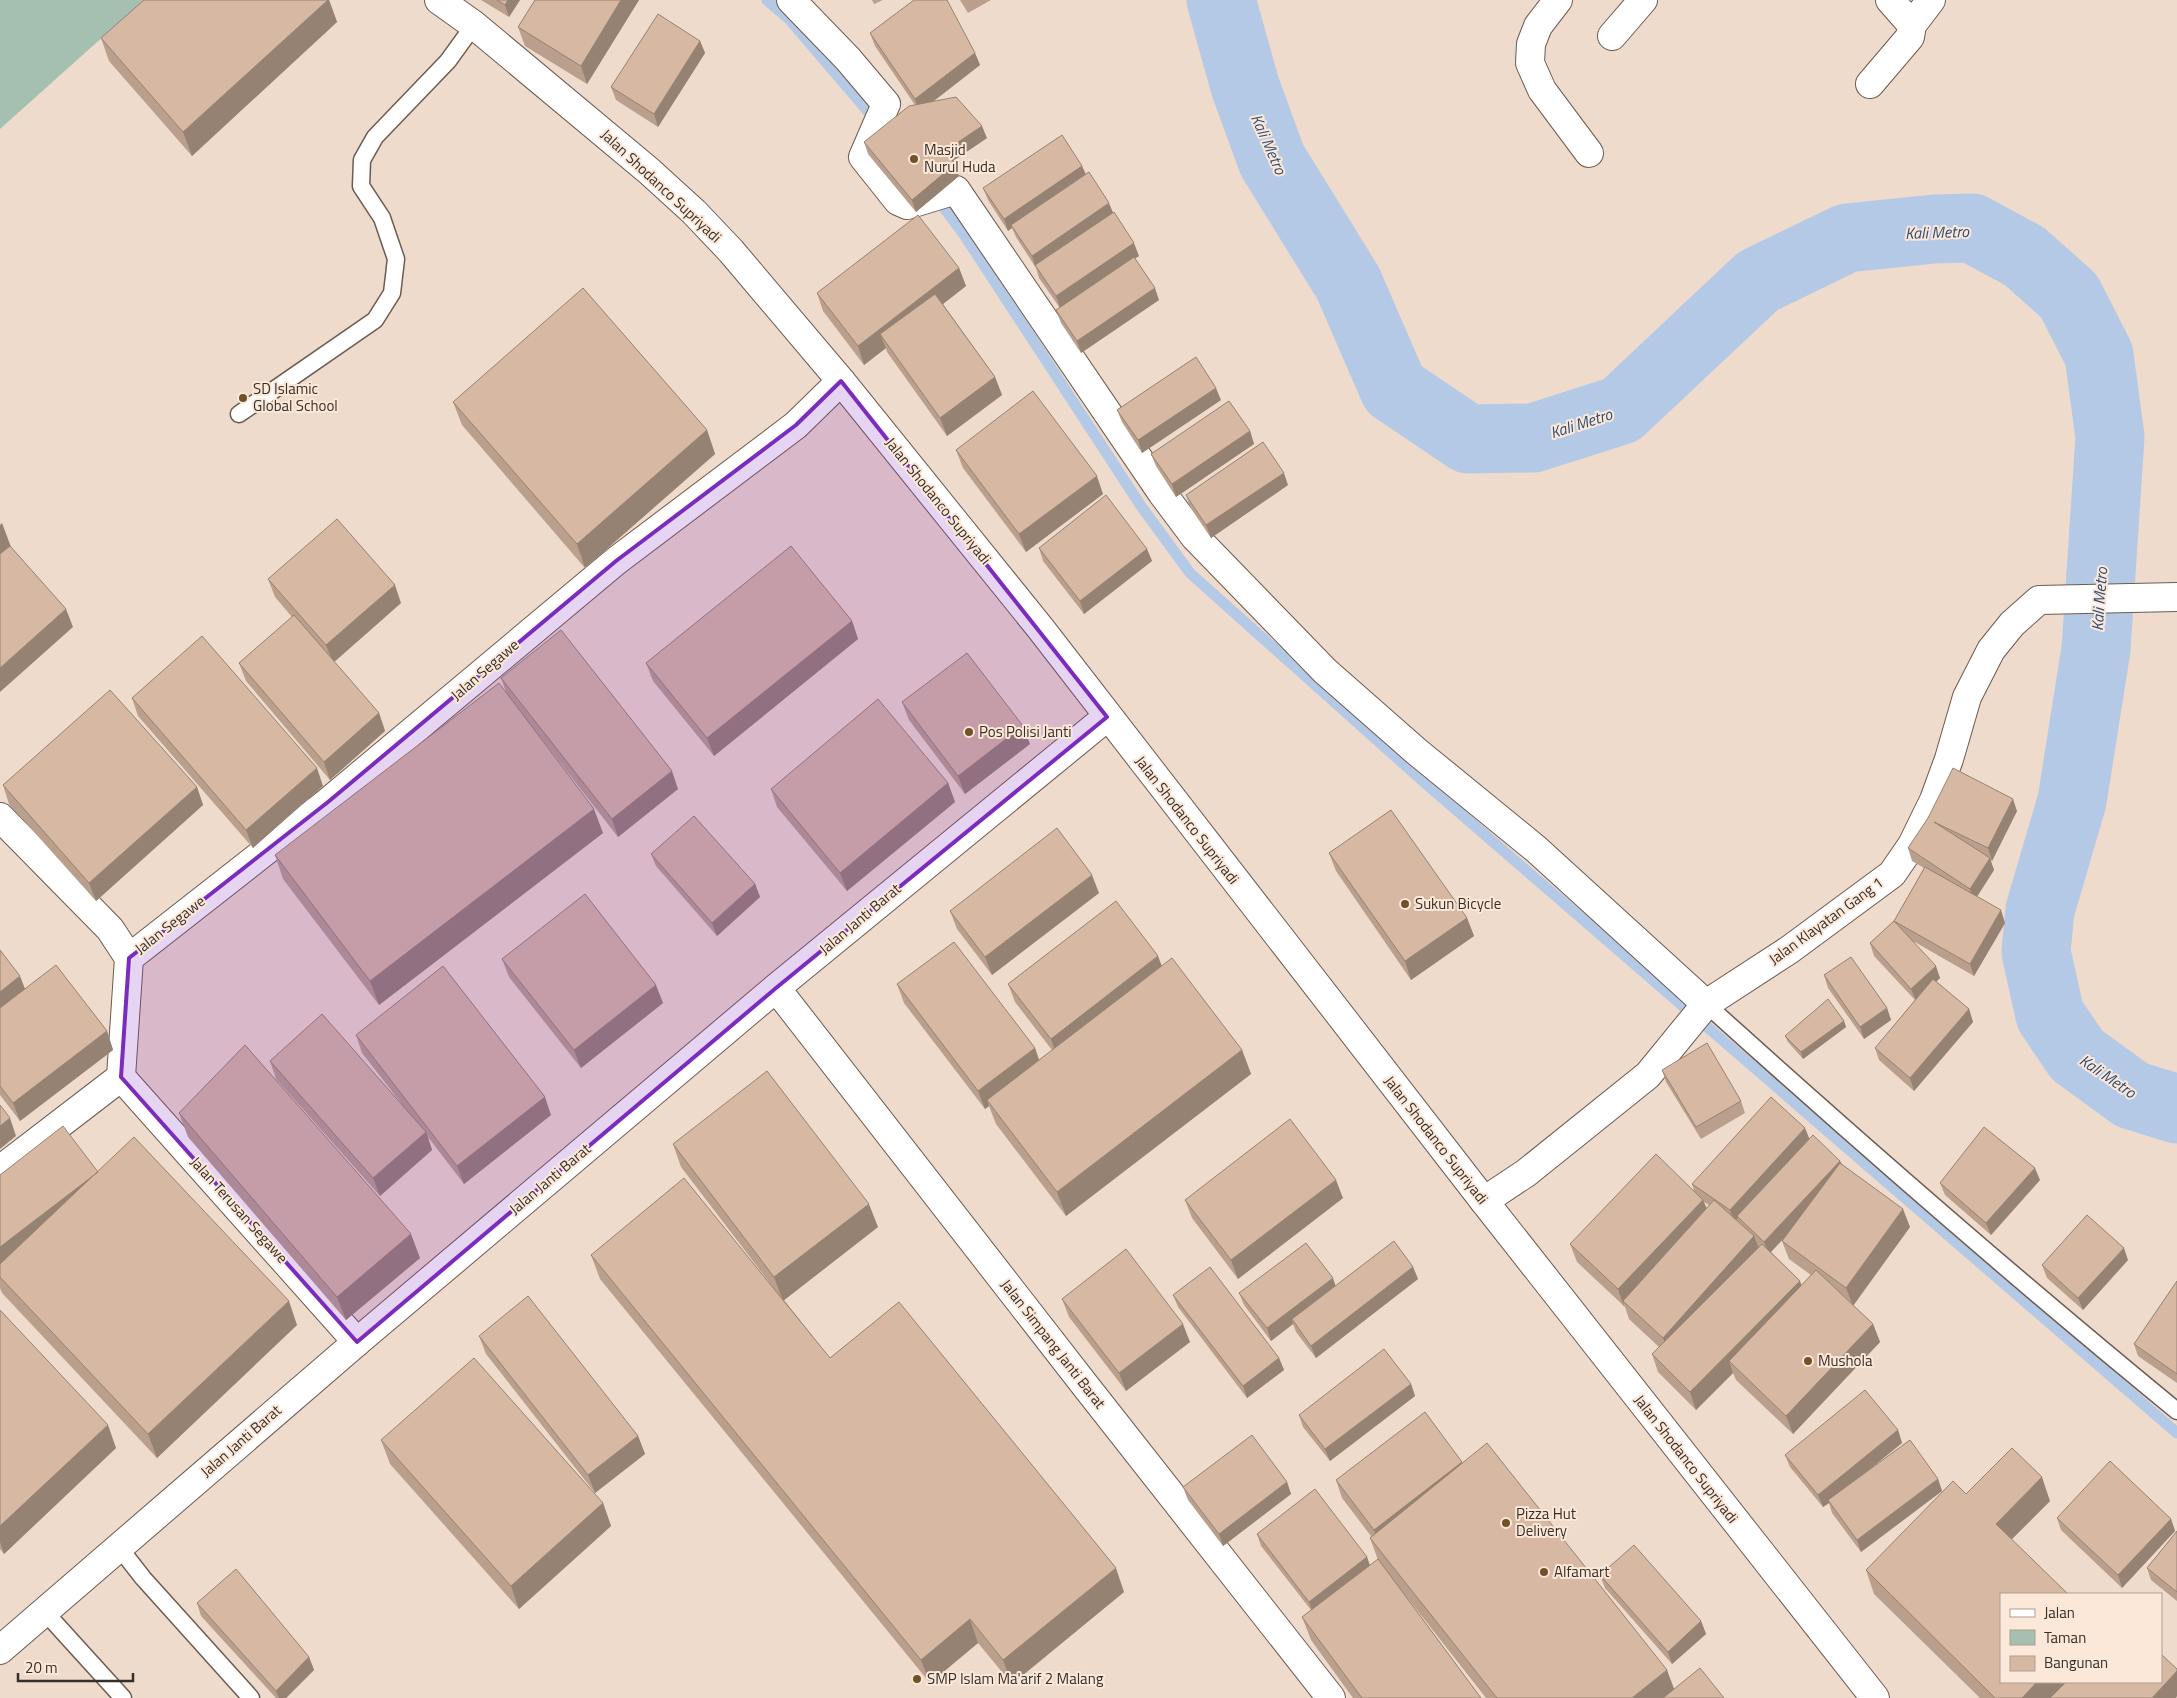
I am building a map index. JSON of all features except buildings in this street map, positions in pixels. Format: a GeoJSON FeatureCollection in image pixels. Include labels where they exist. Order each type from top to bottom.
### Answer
{"type":"FeatureCollection","features":[{"type":"Feature","properties":{"kind":"street","name":"Jalan Shodanco Supriyadi"},"geometry":{"type":"LineString","coordinates":[[439,0],[474,25],[649,171],[694,212],[731,251],[841,381],[951,516],[1874,1698]]}},
{"type":"Feature","properties":{"kind":"street"},"geometry":{"type":"LineString","coordinates":[[791,0],[848,59],[886,104],[863,157],[898,201],[907,205],[956,190],[1156,486],[1195,537],[1325,671],[1416,751],[1536,849],[1698,1013]]}},
{"type":"Feature","properties":{"kind":"street"},"geometry":{"type":"LineString","coordinates":[[1558,0],[1538,26],[1532,44],[1530,63],[1542,90],[1589,153]]}},
{"type":"Feature","properties":{"kind":"street"},"geometry":{"type":"LineString","coordinates":[[1612,36],[1643,0]]}},
{"type":"Feature","properties":{"kind":"street"},"geometry":{"type":"LineString","coordinates":[[1890,0],[1912,25]]}},
{"type":"Feature","properties":{"kind":"street"},"geometry":{"type":"LineString","coordinates":[[1870,84],[1910,37],[1912,25],[1931,0]]}},
{"type":"Feature","properties":{"kind":"street","name":"Jalan Segawe"},"geometry":{"type":"LineString","coordinates":[[128,958],[328,802],[616,561],[796,424],[841,381]]}},
{"type":"Feature","properties":{"kind":"street","name":"Jalan Klayatan Gang 1"},"geometry":{"type":"LineString","coordinates":[[1484,1201],[1526,1173],[1648,1075],[1698,1013],[1789,950],[1892,874],[1912,845],[1934,800],[1949,759],[1967,697],[1991,650],[2012,624],[2039,600],[2177,597]]}},
{"type":"Feature","properties":{"kind":"street","name":"Jalan Janti Barat"},"geometry":{"type":"LineString","coordinates":[[0,1650],[118,1546],[357,1342],[776,988],[1107,717]]}},
{"type":"Feature","properties":{"kind":"street"},"geometry":{"type":"LineString","coordinates":[[0,817],[110,930],[128,958],[121,1077],[0,1170]]}},
{"type":"Feature","properties":{"kind":"street","name":"Jalan Simpang Janti Barat"},"geometry":{"type":"LineString","coordinates":[[776,988],[1331,1698]]}},
{"type":"Feature","properties":{"kind":"street","name":"Jalan Terusan Segawe"},"geometry":{"type":"LineString","coordinates":[[121,1077],[357,1342]]}},
{"type":"Feature","properties":{"kind":"lane"},"geometry":{"type":"LineString","coordinates":[[239,414],[375,320],[392,294],[396,259],[382,218],[361,186],[362,160],[375,137],[448,60],[474,25]]}},
{"type":"Feature","properties":{"kind":"lane"},"geometry":{"type":"LineString","coordinates":[[1698,1013],[1817,1103],[2090,1340],[2177,1411]]}},
{"type":"Feature","properties":{"kind":"lane"},"geometry":{"type":"LineString","coordinates":[[118,1546],[143,1578],[251,1698]]}},
{"type":"Feature","properties":{"kind":"lane"},"geometry":{"type":"LineString","coordinates":[[44,1611],[123,1698]]}},
{"type":"Feature","properties":{"kind":"highlighted area"},"geometry":{"type":"Polygon","coordinates":[[[841,381],[1107,717],[776,988],[357,1342],[121,1077],[129,958],[328,802],[616,561],[796,425],[841,381]]]}},
{"type":"Feature","properties":{"kind":"green space"},"geometry":{"type":"Polygon","coordinates":[[[0,0],[144,0],[0,129],[0,0]]]}},
{"type":"Feature","properties":{"kind":"waterway"},"geometry":{"type":"LineString","coordinates":[[767,0],[789,19],[877,122]]}},
{"type":"Feature","properties":{"kind":"waterway","name":"Kali Metro"},"geometry":{"type":"LineString","coordinates":[[1221,0],[1245,86],[1272,160],[1348,283],[1394,389],[1468,439],[1533,438],[1621,410],[1758,281],[1847,238],[1934,229],[1972,228],[2024,256],[2069,296],[2099,355],[2110,437],[2096,649],[2072,801],[2040,910],[2036,952],[2050,1015],[2077,1055],[2132,1095],[2177,1109]]}},
{"type":"Feature","properties":{"kind":"waterway"},"geometry":{"type":"LineString","coordinates":[[936,197],[965,236],[1141,506],[1190,573],[1425,783],[2177,1433]]}},
{"type":"Feature","properties":{"kind":"place","name":"Masjid Nurul Huda"},"geometry":{"type":"Point","coordinates":[914,159]}},
{"type":"Feature","properties":{"kind":"place","name":"SD Islamic Global School"},"geometry":{"type":"Point","coordinates":[243,398]}},
{"type":"Feature","properties":{"kind":"place","name":"Pos Polisi Janti"},"geometry":{"type":"Point","coordinates":[969,732]}},
{"type":"Feature","properties":{"kind":"place","name":"Sukun Bicycle"},"geometry":{"type":"Point","coordinates":[1405,904]}},
{"type":"Feature","properties":{"kind":"place","name":"Mushola"},"geometry":{"type":"Point","coordinates":[1808,1361]}},
{"type":"Feature","properties":{"kind":"place","name":"Pizza Hut Delivery"},"geometry":{"type":"Point","coordinates":[1506,1523]}},
{"type":"Feature","properties":{"kind":"place","name":"Alfamart"},"geometry":{"type":"Point","coordinates":[1544,1572]}},
{"type":"Feature","properties":{"kind":"place","name":"SMP Islam Ma'arif 2 Malang"},"geometry":{"type":"Point","coordinates":[917,1679]}}]}
